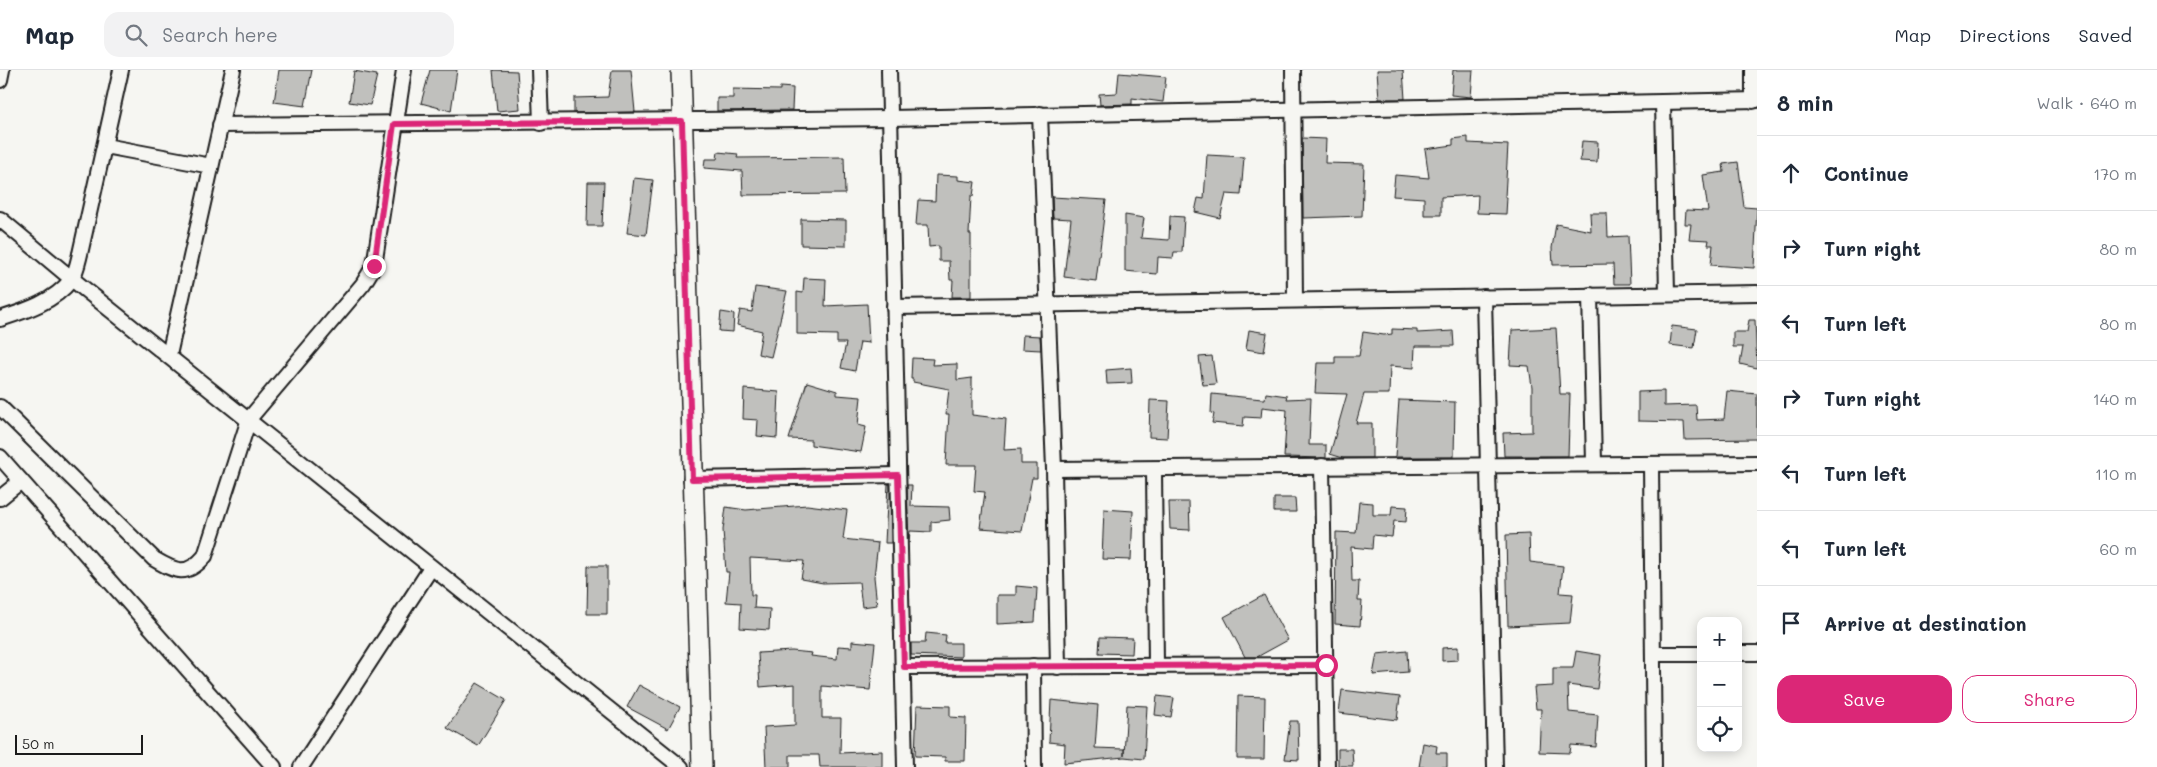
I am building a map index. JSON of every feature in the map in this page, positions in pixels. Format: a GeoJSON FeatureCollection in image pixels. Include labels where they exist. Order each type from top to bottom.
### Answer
{"type":"FeatureCollection","features":[{"type":"Feature","properties":{"kind":"street"},"geometry":{"type":"LineString","coordinates":[[0,80],[2,70]]}},
{"type":"Feature","properties":{"kind":"street"},"geometry":{"type":"LineString","coordinates":[[0,319],[28,310],[51,299],[72,279],[80,254],[121,70]]}},
{"type":"Feature","properties":{"kind":"street"},"geometry":{"type":"LineString","coordinates":[[169,355],[233,70]]}},
{"type":"Feature","properties":{"kind":"street"},"geometry":{"type":"LineString","coordinates":[[0,407],[154,559],[170,568],[184,571],[196,566],[205,556],[249,419],[363,284],[374,266],[394,124],[404,70]]}},
{"type":"Feature","properties":{"kind":"street"},"geometry":{"type":"LineString","coordinates":[[539,70],[541,123]]}},
{"type":"Feature","properties":{"kind":"street"},"geometry":{"type":"LineString","coordinates":[[681,70],[702,767]]}},
{"type":"Feature","properties":{"kind":"street"},"geometry":{"type":"LineString","coordinates":[[889,70],[905,767]]}},
{"type":"Feature","properties":{"kind":"street"},"geometry":{"type":"LineString","coordinates":[[1292,70],[1295,300]]}},
{"type":"Feature","properties":{"kind":"street"},"geometry":{"type":"LineString","coordinates":[[220,125],[890,118],[1293,108],[1755,100],[1752,70]]}},
{"type":"Feature","properties":{"kind":"street"},"geometry":{"type":"LineString","coordinates":[[1663,102],[1667,294]]}},
{"type":"Feature","properties":{"kind":"street"},"geometry":{"type":"LineString","coordinates":[[1040,114],[1054,469],[1058,667]]}},
{"type":"Feature","properties":{"kind":"street"},"geometry":{"type":"LineString","coordinates":[[105,146],[211,166]]}},
{"type":"Feature","properties":{"kind":"street"},"geometry":{"type":"LineString","coordinates":[[0,219],[72,279],[249,419],[664,762],[681,767]]}},
{"type":"Feature","properties":{"kind":"street"},"geometry":{"type":"LineString","coordinates":[[894,307],[1757,293]]}},
{"type":"Feature","properties":{"kind":"street"},"geometry":{"type":"LineString","coordinates":[[1590,295],[1594,463]]}},
{"type":"Feature","properties":{"kind":"street"},"geometry":{"type":"LineString","coordinates":[[1484,297],[1495,767]]}},
{"type":"Feature","properties":{"kind":"street"},"geometry":{"type":"LineString","coordinates":[[0,458],[274,767]]}},
{"type":"Feature","properties":{"kind":"street"},"geometry":{"type":"LineString","coordinates":[[1054,469],[1757,463]]}},
{"type":"Feature","properties":{"kind":"street"},"geometry":{"type":"LineString","coordinates":[[1651,464],[1654,767]]}},
{"type":"Feature","properties":{"kind":"street"},"geometry":{"type":"LineString","coordinates":[[1322,466],[1327,767]]}},
{"type":"Feature","properties":{"kind":"street"},"geometry":{"type":"LineString","coordinates":[[1154,469],[1156,665]]}},
{"type":"Feature","properties":{"kind":"street"},"geometry":{"type":"LineString","coordinates":[[692,479],[898,475]]}},
{"type":"Feature","properties":{"kind":"street"},"geometry":{"type":"LineString","coordinates":[[0,498],[21,481]]}},
{"type":"Feature","properties":{"kind":"street"},"geometry":{"type":"LineString","coordinates":[[301,767],[431,568]]}},
{"type":"Feature","properties":{"kind":"street"},"geometry":{"type":"LineString","coordinates":[[1742,653],[1757,653]]}},
{"type":"Feature","properties":{"kind":"street"},"geometry":{"type":"LineString","coordinates":[[1653,654],[1697,654]]}},
{"type":"Feature","properties":{"kind":"street"},"geometry":{"type":"LineString","coordinates":[[904,667],[1326,665]]}},
{"type":"Feature","properties":{"kind":"street"},"geometry":{"type":"LineString","coordinates":[[1033,666],[1034,767]]}},
{"type":"Feature","properties":{"kind":"building"},"geometry":{"type":"Polygon","coordinates":[[[279,70],[312,70],[305,106],[274,102],[279,70]]]}},
{"type":"Feature","properties":{"kind":"building"},"geometry":{"type":"Polygon","coordinates":[[[430,70],[457,70],[451,111],[421,103],[430,70]]]}},
{"type":"Feature","properties":{"kind":"building"},"geometry":{"type":"Polygon","coordinates":[[[493,70],[517,71],[520,109],[497,111],[493,70]]]}},
{"type":"Feature","properties":{"kind":"building"},"geometry":{"type":"Polygon","coordinates":[[[612,70],[631,70],[635,112],[574,113],[574,98],[608,97],[612,70]]]}},
{"type":"Feature","properties":{"kind":"building"},"geometry":{"type":"Polygon","coordinates":[[[1377,70],[1403,70],[1405,99],[1379,99],[1377,70]]]}},
{"type":"Feature","properties":{"kind":"building"},"geometry":{"type":"Polygon","coordinates":[[[1453,70],[1473,70],[1471,97],[1451,95],[1453,70]]]}},
{"type":"Feature","properties":{"kind":"building"},"geometry":{"type":"Polygon","coordinates":[[[354,71],[377,75],[370,105],[349,102],[354,71]]]}},
{"type":"Feature","properties":{"kind":"building"},"geometry":{"type":"Polygon","coordinates":[[[1119,73],[1166,77],[1163,102],[1132,98],[1132,104],[1100,105],[1099,94],[1117,93],[1119,73]]]}},
{"type":"Feature","properties":{"kind":"building"},"geometry":{"type":"Polygon","coordinates":[[[780,87],[793,88],[792,110],[717,111],[717,98],[733,98],[733,89],[780,90],[780,87]]]}},
{"type":"Feature","properties":{"kind":"building"},"geometry":{"type":"Polygon","coordinates":[[[1468,137],[1468,143],[1508,145],[1506,214],[1477,213],[1478,195],[1441,197],[1441,215],[1424,215],[1424,198],[1393,196],[1395,175],[1429,178],[1425,149],[1453,145],[1453,139],[1468,137]]]}},
{"type":"Feature","properties":{"kind":"building"},"geometry":{"type":"Polygon","coordinates":[[[1302,138],[1326,139],[1325,163],[1364,164],[1362,216],[1303,218],[1302,138]]]}},
{"type":"Feature","properties":{"kind":"building"},"geometry":{"type":"Polygon","coordinates":[[[1582,141],[1598,142],[1597,162],[1580,161],[1582,141]]]}},
{"type":"Feature","properties":{"kind":"building"},"geometry":{"type":"Polygon","coordinates":[[[718,152],[738,154],[737,158],[844,157],[845,194],[743,195],[742,171],[704,168],[705,159],[717,159],[718,152]]]}},
{"type":"Feature","properties":{"kind":"building"},"geometry":{"type":"Polygon","coordinates":[[[1207,155],[1244,157],[1241,195],[1226,194],[1220,218],[1195,212],[1198,198],[1204,199],[1207,155]]]}},
{"type":"Feature","properties":{"kind":"building"},"geometry":{"type":"Polygon","coordinates":[[[1738,162],[1744,207],[1757,208],[1754,268],[1711,265],[1713,245],[1708,245],[1709,240],[1689,239],[1691,224],[1685,224],[1686,210],[1708,211],[1703,175],[1724,172],[1723,164],[1738,162]]]}},
{"type":"Feature","properties":{"kind":"building"},"geometry":{"type":"Polygon","coordinates":[[[936,175],[958,176],[958,180],[975,182],[973,196],[971,196],[969,234],[971,234],[971,297],[952,297],[953,280],[950,280],[949,261],[939,261],[939,246],[929,247],[928,225],[916,225],[918,200],[935,201],[936,175]]]}},
{"type":"Feature","properties":{"kind":"building"},"geometry":{"type":"Polygon","coordinates":[[[634,178],[653,180],[646,235],[627,233],[634,178]]]}},
{"type":"Feature","properties":{"kind":"building"},"geometry":{"type":"Polygon","coordinates":[[[588,182],[604,182],[602,226],[587,226],[588,182]]]}},
{"type":"Feature","properties":{"kind":"building"},"geometry":{"type":"Polygon","coordinates":[[[1052,197],[1106,200],[1096,281],[1064,277],[1071,219],[1053,218],[1052,197]]]}},
{"type":"Feature","properties":{"kind":"building"},"geometry":{"type":"Polygon","coordinates":[[[1590,213],[1607,213],[1608,237],[1628,236],[1630,284],[1614,284],[1613,264],[1553,265],[1552,248],[1556,224],[1591,231],[1590,213]]]}},
{"type":"Feature","properties":{"kind":"building"},"geometry":{"type":"Polygon","coordinates":[[[1125,215],[1144,218],[1141,238],[1169,240],[1170,216],[1184,217],[1182,252],[1174,252],[1173,258],[1158,257],[1157,274],[1125,271],[1125,215]]]}},
{"type":"Feature","properties":{"kind":"building"},"geometry":{"type":"Polygon","coordinates":[[[801,219],[846,220],[846,246],[801,245],[801,219]]]}},
{"type":"Feature","properties":{"kind":"building"},"geometry":{"type":"Polygon","coordinates":[[[804,278],[826,279],[825,306],[867,304],[869,343],[860,342],[855,371],[841,368],[846,343],[837,343],[837,335],[797,334],[797,292],[803,293],[804,278]]]}},
{"type":"Feature","properties":{"kind":"building"},"geometry":{"type":"Polygon","coordinates":[[[755,287],[787,291],[771,357],[758,354],[762,331],[737,325],[740,310],[752,312],[755,287]]]}},
{"type":"Feature","properties":{"kind":"building"},"geometry":{"type":"Polygon","coordinates":[[[721,312],[734,314],[733,332],[719,331],[721,312]]]}},
{"type":"Feature","properties":{"kind":"building"},"geometry":{"type":"Polygon","coordinates":[[[1749,320],[1755,320],[1757,368],[1740,364],[1743,347],[1733,347],[1733,332],[1747,332],[1749,320]]]}},
{"type":"Feature","properties":{"kind":"building"},"geometry":{"type":"Polygon","coordinates":[[[1672,326],[1697,329],[1694,348],[1670,345],[1672,326]]]}},
{"type":"Feature","properties":{"kind":"building"},"geometry":{"type":"Polygon","coordinates":[[[1556,328],[1560,394],[1570,394],[1568,456],[1504,456],[1503,433],[1532,432],[1532,387],[1529,366],[1510,365],[1512,330],[1556,328]]]}},
{"type":"Feature","properties":{"kind":"building"},"geometry":{"type":"Polygon","coordinates":[[[1392,329],[1417,330],[1417,333],[1453,331],[1454,346],[1415,346],[1414,368],[1390,366],[1389,394],[1364,394],[1356,423],[1372,423],[1372,458],[1343,458],[1330,454],[1347,394],[1315,393],[1317,363],[1335,363],[1335,356],[1359,356],[1363,332],[1384,335],[1392,334],[1392,329]]]}},
{"type":"Feature","properties":{"kind":"building"},"geometry":{"type":"Polygon","coordinates":[[[1249,330],[1267,333],[1264,352],[1246,349],[1249,330]]]}},
{"type":"Feature","properties":{"kind":"building"},"geometry":{"type":"Polygon","coordinates":[[[1023,335],[1040,336],[1041,350],[1022,349],[1023,335]]]}},
{"type":"Feature","properties":{"kind":"building"},"geometry":{"type":"Polygon","coordinates":[[[1212,356],[1216,384],[1203,385],[1199,357],[1212,356]]]}},
{"type":"Feature","properties":{"kind":"building"},"geometry":{"type":"Polygon","coordinates":[[[912,358],[933,359],[932,365],[957,364],[957,380],[972,378],[972,415],[1006,419],[1004,450],[1021,449],[1021,464],[1037,464],[1037,478],[1032,478],[1022,531],[980,528],[985,492],[974,491],[976,465],[946,465],[949,414],[946,414],[949,389],[913,382],[913,379],[911,379],[912,358]]]}},
{"type":"Feature","properties":{"kind":"building"},"geometry":{"type":"Polygon","coordinates":[[[1131,368],[1132,383],[1107,384],[1106,370],[1131,368]]]}},
{"type":"Feature","properties":{"kind":"building"},"geometry":{"type":"Polygon","coordinates":[[[807,382],[837,391],[837,395],[861,397],[858,425],[866,427],[861,452],[811,445],[811,440],[789,439],[807,382]]]}},
{"type":"Feature","properties":{"kind":"building"},"geometry":{"type":"Polygon","coordinates":[[[744,389],[779,392],[777,438],[757,436],[758,420],[743,419],[744,389]]]}},
{"type":"Feature","properties":{"kind":"building"},"geometry":{"type":"Polygon","coordinates":[[[1664,391],[1664,406],[1696,405],[1697,420],[1724,419],[1727,391],[1757,394],[1757,439],[1685,440],[1684,422],[1638,421],[1638,392],[1664,391]]]}},
{"type":"Feature","properties":{"kind":"building"},"geometry":{"type":"Polygon","coordinates":[[[1266,393],[1287,396],[1286,399],[1311,398],[1309,445],[1326,445],[1326,458],[1284,457],[1287,410],[1262,407],[1261,418],[1244,417],[1243,426],[1212,423],[1214,414],[1211,413],[1212,394],[1265,399],[1266,393]]]}},
{"type":"Feature","properties":{"kind":"building"},"geometry":{"type":"Polygon","coordinates":[[[1150,400],[1169,401],[1167,438],[1149,437],[1150,400]]]}},
{"type":"Feature","properties":{"kind":"building"},"geometry":{"type":"Polygon","coordinates":[[[1399,400],[1455,402],[1454,457],[1395,457],[1399,400]]]}},
{"type":"Feature","properties":{"kind":"building"},"geometry":{"type":"Polygon","coordinates":[[[888,484],[890,484],[891,543],[885,543],[888,484]]]}},
{"type":"Feature","properties":{"kind":"building"},"geometry":{"type":"Polygon","coordinates":[[[907,485],[912,485],[911,506],[949,507],[950,520],[931,522],[931,532],[910,531],[909,543],[907,485]]]}},
{"type":"Feature","properties":{"kind":"building"},"geometry":{"type":"Polygon","coordinates":[[[1274,498],[1295,498],[1296,512],[1274,512],[1274,498]]]}},
{"type":"Feature","properties":{"kind":"building"},"geometry":{"type":"Polygon","coordinates":[[[1169,502],[1189,502],[1190,530],[1170,529],[1169,502]]]}},
{"type":"Feature","properties":{"kind":"building"},"geometry":{"type":"Polygon","coordinates":[[[1359,502],[1373,503],[1373,515],[1391,515],[1392,506],[1407,507],[1406,522],[1394,521],[1392,537],[1373,535],[1372,549],[1351,547],[1352,581],[1359,581],[1358,601],[1362,601],[1360,626],[1335,624],[1336,532],[1356,533],[1359,502]]]}},
{"type":"Feature","properties":{"kind":"building"},"geometry":{"type":"Polygon","coordinates":[[[807,505],[847,510],[843,539],[878,543],[874,577],[877,605],[862,607],[859,582],[823,583],[801,579],[804,561],[750,558],[751,595],[755,595],[754,608],[770,609],[769,630],[740,628],[741,603],[726,602],[729,572],[726,572],[723,530],[726,507],[746,510],[807,505]]]}},
{"type":"Feature","properties":{"kind":"building"},"geometry":{"type":"Polygon","coordinates":[[[1104,509],[1133,511],[1131,560],[1102,559],[1104,509]]]}},
{"type":"Feature","properties":{"kind":"building"},"geometry":{"type":"Polygon","coordinates":[[[1529,534],[1530,562],[1563,566],[1560,593],[1573,594],[1570,623],[1508,626],[1506,535],[1529,534]]]}},
{"type":"Feature","properties":{"kind":"building"},"geometry":{"type":"Polygon","coordinates":[[[588,566],[607,566],[607,614],[587,614],[588,566]]]}},
{"type":"Feature","properties":{"kind":"building"},"geometry":{"type":"Polygon","coordinates":[[[1016,586],[1037,588],[1035,622],[997,624],[997,595],[1016,595],[1016,586]]]}},
{"type":"Feature","properties":{"kind":"building"},"geometry":{"type":"Polygon","coordinates":[[[1264,595],[1288,640],[1257,657],[1245,657],[1224,617],[1264,595]]]}},
{"type":"Feature","properties":{"kind":"building"},"geometry":{"type":"Polygon","coordinates":[[[926,633],[946,635],[945,643],[961,643],[961,657],[911,655],[911,643],[925,643],[926,633]]]}},
{"type":"Feature","properties":{"kind":"building"},"geometry":{"type":"Polygon","coordinates":[[[1100,637],[1133,638],[1132,654],[1099,653],[1100,637]]]}},
{"type":"Feature","properties":{"kind":"building"},"geometry":{"type":"Polygon","coordinates":[[[852,641],[875,643],[870,690],[822,686],[822,718],[841,718],[840,753],[882,751],[882,767],[820,767],[819,755],[790,755],[790,767],[766,767],[764,727],[795,725],[795,684],[760,687],[758,653],[792,651],[812,653],[811,656],[837,659],[838,646],[852,647],[852,641]]]}},
{"type":"Feature","properties":{"kind":"building"},"geometry":{"type":"Polygon","coordinates":[[[1458,647],[1458,660],[1442,661],[1442,648],[1458,647]]]}},
{"type":"Feature","properties":{"kind":"building"},"geometry":{"type":"Polygon","coordinates":[[[1407,651],[1408,672],[1373,675],[1377,654],[1407,651]]]}},
{"type":"Feature","properties":{"kind":"building"},"geometry":{"type":"Polygon","coordinates":[[[1576,651],[1601,655],[1597,689],[1568,685],[1569,712],[1598,715],[1596,747],[1571,745],[1570,753],[1539,752],[1541,709],[1536,709],[1534,687],[1553,686],[1553,668],[1573,668],[1576,651]]]}},
{"type":"Feature","properties":{"kind":"building"},"geometry":{"type":"Polygon","coordinates":[[[477,683],[506,700],[478,746],[447,728],[477,683]]]}},
{"type":"Feature","properties":{"kind":"building"},"geometry":{"type":"Polygon","coordinates":[[[639,685],[680,707],[668,729],[627,707],[639,685]]]}},
{"type":"Feature","properties":{"kind":"building"},"geometry":{"type":"Polygon","coordinates":[[[1342,690],[1400,697],[1397,720],[1339,713],[1342,690]]]}},
{"type":"Feature","properties":{"kind":"building"},"geometry":{"type":"Polygon","coordinates":[[[1157,696],[1174,698],[1171,717],[1155,715],[1157,696]]]}},
{"type":"Feature","properties":{"kind":"building"},"geometry":{"type":"Polygon","coordinates":[[[1238,696],[1265,697],[1264,759],[1237,759],[1238,696]]]}},
{"type":"Feature","properties":{"kind":"building"},"geometry":{"type":"Polygon","coordinates":[[[1051,700],[1098,705],[1095,748],[1124,749],[1124,755],[1127,705],[1147,706],[1144,759],[1124,757],[1064,763],[1065,744],[1049,742],[1051,700]]]}},
{"type":"Feature","properties":{"kind":"building"},"geometry":{"type":"Polygon","coordinates":[[[917,705],[950,706],[950,717],[966,718],[965,761],[945,761],[945,757],[915,756],[917,705]]]}},
{"type":"Feature","properties":{"kind":"building"},"geometry":{"type":"Polygon","coordinates":[[[1290,721],[1298,721],[1299,760],[1285,759],[1290,721]]]}},
{"type":"Feature","properties":{"kind":"building"},"geometry":{"type":"Polygon","coordinates":[[[1423,743],[1437,746],[1436,753],[1447,753],[1447,767],[1419,767],[1423,743]]]}},
{"type":"Feature","properties":{"kind":"building"},"geometry":{"type":"Polygon","coordinates":[[[1338,749],[1352,749],[1353,766],[1338,766],[1338,749]]]}},
{"type":"Feature","properties":{"kind":"route"},"geometry":{"type":"LineString","coordinates":[[374,266],[394,124],[682,121],[692,479],[898,475],[904,667],[1326,665]]}}]}
